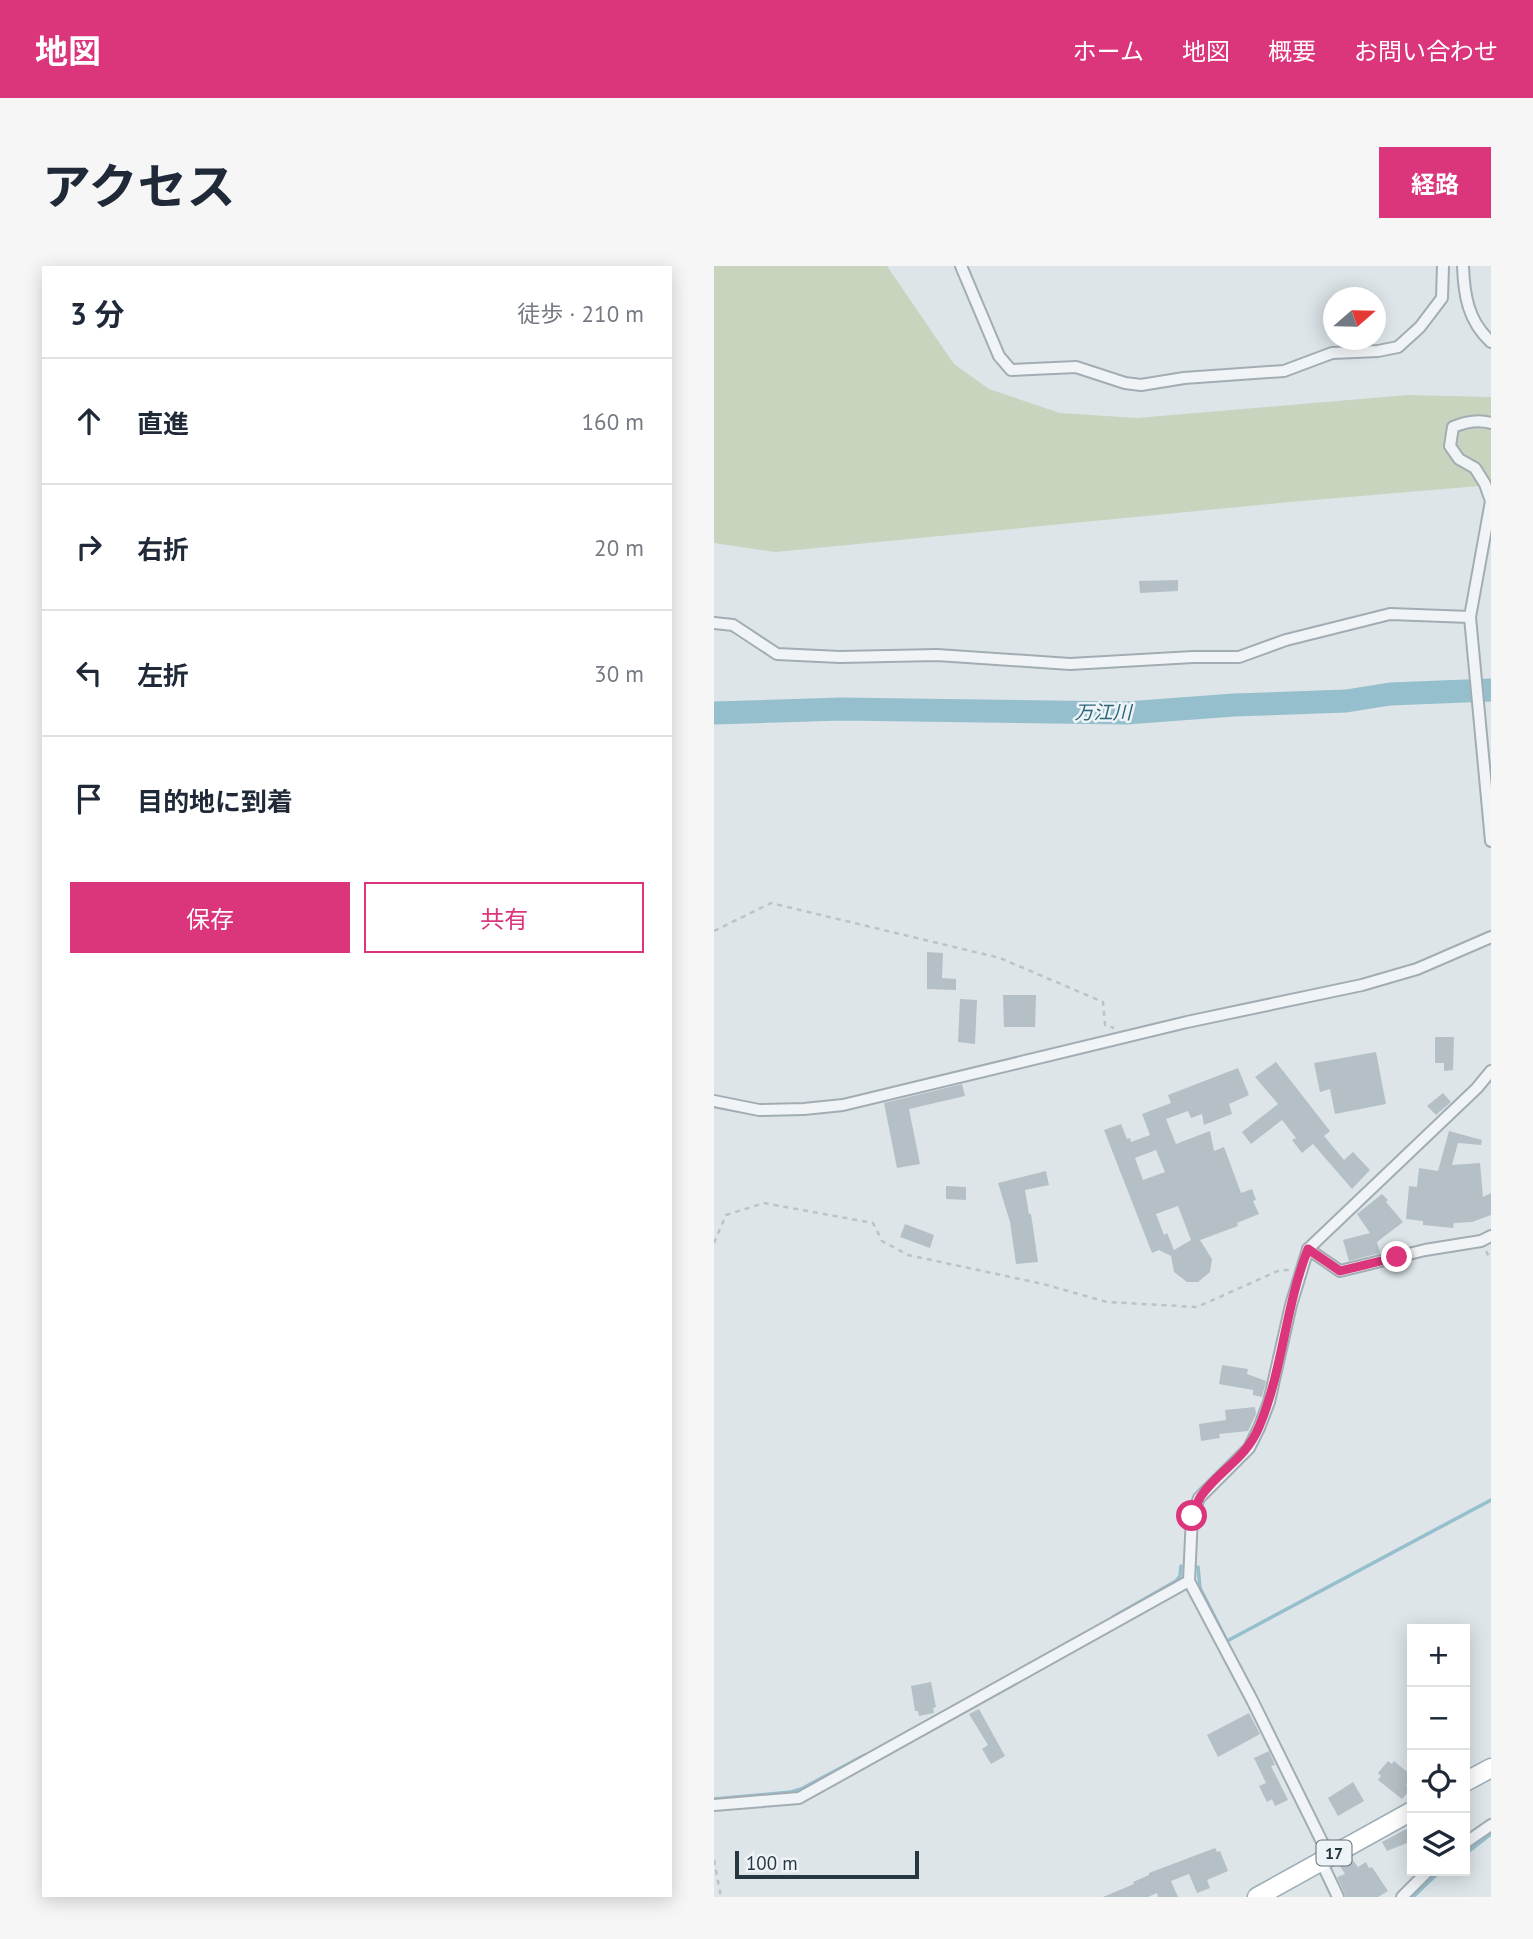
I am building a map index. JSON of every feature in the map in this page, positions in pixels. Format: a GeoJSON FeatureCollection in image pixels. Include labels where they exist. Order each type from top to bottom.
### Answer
{"type":"FeatureCollection","features":[{"type":"Feature","properties":{"kind":"main road"},"geometry":{"type":"LineString","coordinates":[[1470,1779],[1491,1768]]}},
{"type":"Feature","properties":{"kind":"main road","name":"17"},"geometry":{"type":"LineString","coordinates":[[1256,1897],[1408,1813]]}},
{"type":"Feature","properties":{"kind":"street"},"geometry":{"type":"LineString","coordinates":[[961,266],[999,356],[1011,370],[1076,367],[1125,383],[1142,385],[1184,378],[1284,371],[1332,353],[1378,351],[1398,347],[1420,327],[1442,298],[1443,266]]}},
{"type":"Feature","properties":{"kind":"street"},"geometry":{"type":"LineString","coordinates":[[1463,266],[1464,296],[1472,318],[1491,342]]}},
{"type":"Feature","properties":{"kind":"street"},"geometry":{"type":"LineString","coordinates":[[1491,423],[1465,422],[1452,427],[1450,446],[1459,459],[1475,468],[1491,501],[1470,617],[1491,841]]}},
{"type":"Feature","properties":{"kind":"street"},"geometry":{"type":"LineString","coordinates":[[714,623],[733,625],[777,654],[840,657],[937,655],[1070,664],[1239,657],[1286,640],[1390,614],[1470,617]]}},
{"type":"Feature","properties":{"kind":"street"},"geometry":{"type":"LineString","coordinates":[[714,1101],[759,1110],[843,1105],[1187,1022],[1362,985],[1417,969],[1491,937]]}},
{"type":"Feature","properties":{"kind":"street"},"geometry":{"type":"LineString","coordinates":[[1338,1897],[1325,1858],[1252,1700],[1189,1581],[1192,1516],[1199,1498],[1249,1448],[1259,1428],[1269,1402],[1299,1271],[1308,1249],[1477,1088],[1491,1071]]}},
{"type":"Feature","properties":{"kind":"street"},"geometry":{"type":"LineString","coordinates":[[1308,1249],[1340,1271],[1425,1250],[1481,1241],[1491,1236]]}},
{"type":"Feature","properties":{"kind":"street"},"geometry":{"type":"LineString","coordinates":[[714,1805],[799,1798],[1189,1581]]}},
{"type":"Feature","properties":{"kind":"street"},"geometry":{"type":"LineString","coordinates":[[1470,1840],[1491,1825]]}},
{"type":"Feature","properties":{"kind":"street"},"geometry":{"type":"LineString","coordinates":[[1402,1897],[1423,1876]]}},
{"type":"Feature","properties":{"kind":"path"},"geometry":{"type":"LineString","coordinates":[[714,931],[771,903],[960,948],[1000,958],[1103,1002],[1105,1025],[1115,1028]]}},
{"type":"Feature","properties":{"kind":"path"},"geometry":{"type":"LineString","coordinates":[[714,1242],[726,1214],[764,1203],[873,1223],[882,1241],[908,1255],[1042,1284],[1107,1302],[1197,1307],[1280,1270],[1299,1271]]}},
{"type":"Feature","properties":{"kind":"path"},"geometry":{"type":"LineString","coordinates":[[714,1860],[721,1897]]}},
{"type":"Feature","properties":{"kind":"green space"},"geometry":{"type":"Polygon","coordinates":[[[714,266],[887,266],[954,364],[989,389],[1060,413],[1137,418],[1407,395],[1491,397],[1491,485],[775,552],[714,543],[714,266]]]}},
{"type":"Feature","properties":{"kind":"building"},"geometry":{"type":"Polygon","coordinates":[[[1178,580],[1178,591],[1140,593],[1139,581],[1178,580]]]}},
{"type":"Feature","properties":{"kind":"building"},"geometry":{"type":"Polygon","coordinates":[[[927,952],[943,953],[942,978],[956,979],[956,990],[927,989],[927,952]]]}},
{"type":"Feature","properties":{"kind":"building"},"geometry":{"type":"Polygon","coordinates":[[[1003,995],[1036,995],[1035,1027],[1004,1027],[1003,995]]]}},
{"type":"Feature","properties":{"kind":"building"},"geometry":{"type":"Polygon","coordinates":[[[960,999],[977,1000],[975,1044],[958,1042],[960,999]]]}},
{"type":"Feature","properties":{"kind":"building"},"geometry":{"type":"Polygon","coordinates":[[[1435,1037],[1454,1037],[1453,1070],[1444,1071],[1444,1063],[1435,1063],[1435,1037]]]}},
{"type":"Feature","properties":{"kind":"building"},"geometry":{"type":"Polygon","coordinates":[[[1376,1052],[1386,1104],[1335,1114],[1330,1089],[1320,1092],[1314,1063],[1376,1052]]]}},
{"type":"Feature","properties":{"kind":"building"},"geometry":{"type":"Polygon","coordinates":[[[1276,1062],[1330,1131],[1324,1136],[1344,1160],[1353,1152],[1370,1170],[1352,1189],[1313,1144],[1302,1153],[1292,1140],[1296,1138],[1282,1120],[1251,1144],[1242,1132],[1278,1104],[1255,1077],[1276,1062]]]}},
{"type":"Feature","properties":{"kind":"building"},"geometry":{"type":"Polygon","coordinates":[[[1238,1068],[1249,1095],[1229,1104],[1232,1114],[1204,1125],[1202,1114],[1191,1118],[1188,1111],[1166,1119],[1176,1144],[1210,1131],[1214,1151],[1224,1147],[1241,1193],[1252,1189],[1256,1200],[1253,1201],[1259,1214],[1237,1223],[1238,1226],[1200,1240],[1212,1259],[1210,1272],[1198,1282],[1187,1282],[1174,1272],[1171,1256],[1159,1250],[1152,1253],[1104,1130],[1121,1124],[1131,1142],[1150,1135],[1142,1114],[1171,1103],[1168,1095],[1238,1068]],[[1156,1150],[1135,1158],[1143,1180],[1165,1172],[1156,1150]],[[1178,1206],[1156,1214],[1164,1235],[1167,1233],[1174,1250],[1191,1240],[1178,1206]]]}},
{"type":"Feature","properties":{"kind":"building"},"geometry":{"type":"Polygon","coordinates":[[[962,1084],[965,1096],[909,1109],[920,1164],[897,1168],[884,1103],[962,1084]]]}},
{"type":"Feature","properties":{"kind":"building"},"geometry":{"type":"Polygon","coordinates":[[[1443,1093],[1451,1102],[1436,1115],[1427,1106],[1443,1093]]]}},
{"type":"Feature","properties":{"kind":"building"},"geometry":{"type":"Polygon","coordinates":[[[1449,1131],[1482,1140],[1481,1145],[1458,1143],[1452,1165],[1480,1163],[1483,1197],[1491,1193],[1491,1215],[1472,1222],[1454,1223],[1453,1228],[1423,1225],[1423,1221],[1406,1219],[1409,1186],[1417,1187],[1419,1168],[1438,1171],[1449,1131]]]}},
{"type":"Feature","properties":{"kind":"building"},"geometry":{"type":"Polygon","coordinates":[[[1046,1171],[1049,1185],[1025,1190],[1038,1262],[1016,1264],[1010,1222],[998,1183],[1046,1171]]]}},
{"type":"Feature","properties":{"kind":"building"},"geometry":{"type":"Polygon","coordinates":[[[946,1186],[966,1187],[966,1200],[946,1199],[946,1186]]]}},
{"type":"Feature","properties":{"kind":"building"},"geometry":{"type":"Polygon","coordinates":[[[1382,1194],[1403,1222],[1377,1242],[1380,1253],[1349,1261],[1343,1240],[1370,1233],[1357,1214],[1382,1194]]]}},
{"type":"Feature","properties":{"kind":"building"},"geometry":{"type":"Polygon","coordinates":[[[905,1224],[934,1235],[930,1248],[900,1237],[905,1224]]]}},
{"type":"Feature","properties":{"kind":"building"},"geometry":{"type":"Polygon","coordinates":[[[1222,1365],[1248,1369],[1247,1374],[1266,1381],[1262,1397],[1253,1395],[1253,1390],[1219,1384],[1222,1365]]]}},
{"type":"Feature","properties":{"kind":"building"},"geometry":{"type":"Polygon","coordinates":[[[1255,1407],[1256,1414],[1248,1431],[1219,1434],[1220,1438],[1201,1441],[1199,1424],[1226,1420],[1225,1410],[1255,1407]]]}},
{"type":"Feature","properties":{"kind":"building"},"geometry":{"type":"Polygon","coordinates":[[[931,1682],[936,1707],[933,1708],[934,1713],[919,1716],[918,1711],[915,1711],[911,1686],[931,1682]]]}},
{"type":"Feature","properties":{"kind":"building"},"geometry":{"type":"Polygon","coordinates":[[[979,1709],[1005,1756],[991,1764],[982,1749],[988,1745],[969,1714],[979,1709]]]}},
{"type":"Feature","properties":{"kind":"building"},"geometry":{"type":"Polygon","coordinates":[[[1249,1713],[1260,1734],[1218,1757],[1207,1735],[1249,1713]]]}},
{"type":"Feature","properties":{"kind":"building"},"geometry":{"type":"Polygon","coordinates":[[[1269,1751],[1275,1765],[1271,1766],[1288,1800],[1275,1806],[1272,1799],[1267,1802],[1259,1786],[1266,1783],[1254,1758],[1269,1751]]]}},
{"type":"Feature","properties":{"kind":"building"},"geometry":{"type":"Polygon","coordinates":[[[1388,1761],[1392,1764],[1394,1761],[1407,1772],[1407,1793],[1402,1799],[1378,1780],[1381,1776],[1378,1773],[1388,1761]]]}},
{"type":"Feature","properties":{"kind":"building"},"geometry":{"type":"Polygon","coordinates":[[[1353,1782],[1364,1801],[1338,1816],[1328,1798],[1353,1782]]]}},
{"type":"Feature","properties":{"kind":"building"},"geometry":{"type":"Polygon","coordinates":[[[1407,1829],[1407,1843],[1387,1851],[1382,1842],[1407,1829]]]}},
{"type":"Feature","properties":{"kind":"building"},"geometry":{"type":"Polygon","coordinates":[[[1215,1848],[1217,1852],[1220,1851],[1228,1871],[1207,1880],[1210,1888],[1197,1893],[1189,1874],[1171,1881],[1178,1897],[1158,1897],[1157,1893],[1148,1897],[1103,1897],[1134,1884],[1133,1882],[1149,1873],[1215,1848]]]}},
{"type":"Feature","properties":{"kind":"building"},"geometry":{"type":"Polygon","coordinates":[[[1352,1859],[1358,1867],[1366,1862],[1369,1868],[1372,1867],[1388,1891],[1378,1897],[1346,1897],[1337,1877],[1345,1874],[1340,1866],[1352,1859]]]}},
{"type":"Feature","properties":{"kind":"waterway","name":"万江川"},"geometry":{"type":"LineString","coordinates":[[714,713],[841,709],[1126,713],[1234,705],[1346,701],[1390,694],[1491,690]]}},
{"type":"Feature","properties":{"kind":"waterway"},"geometry":{"type":"LineString","coordinates":[[1198,1567],[1200,1588],[1227,1641],[1491,1500]]}},
{"type":"Feature","properties":{"kind":"waterway"},"geometry":{"type":"LineString","coordinates":[[1113,1617],[1176,1581],[1180,1576],[1181,1566]]}},
{"type":"Feature","properties":{"kind":"waterway"},"geometry":{"type":"LineString","coordinates":[[714,1799],[791,1792],[865,1755]]}},
{"type":"Feature","properties":{"kind":"waterway"},"geometry":{"type":"LineString","coordinates":[[1470,1850],[1491,1834]]}},
{"type":"Feature","properties":{"kind":"waterway"},"geometry":{"type":"LineString","coordinates":[[1413,1897],[1435,1876]]}},
{"type":"Feature","properties":{"kind":"route"},"geometry":{"type":"LineString","coordinates":[[1192,1516],[1199,1498],[1249,1448],[1259,1428],[1269,1402],[1299,1271],[1308,1249],[1340,1271],[1397,1257]]}}]}
